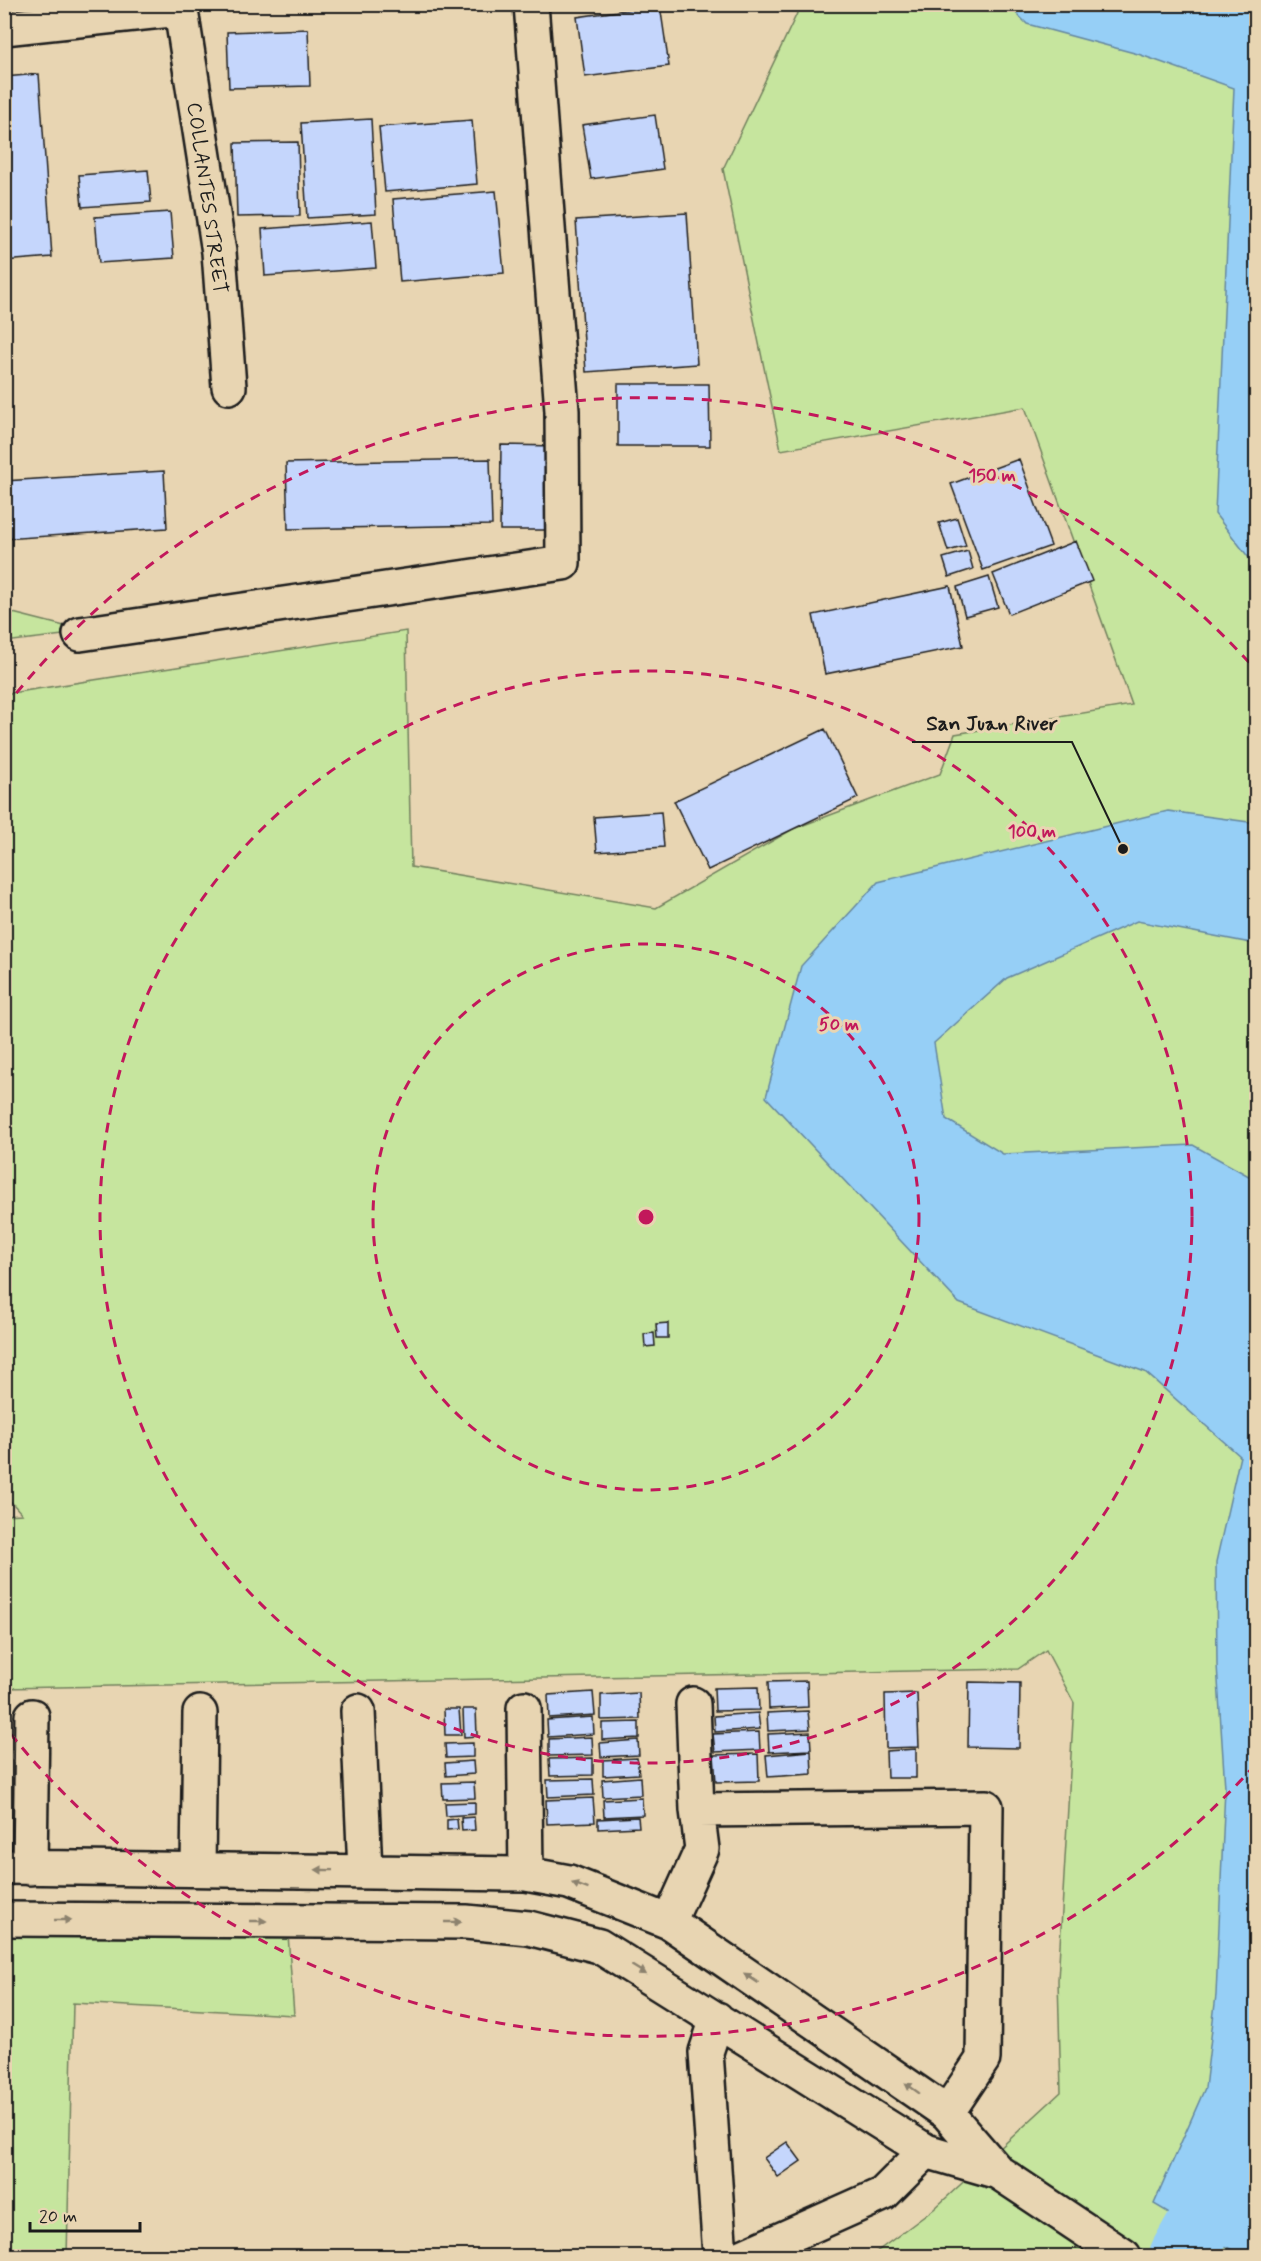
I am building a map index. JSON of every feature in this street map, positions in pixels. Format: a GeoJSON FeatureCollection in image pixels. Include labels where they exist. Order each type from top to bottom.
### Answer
{"type":"FeatureCollection","features":[{"type":"Feature","properties":{"kind":"street"},"geometry":{"type":"LineString","coordinates":[[80,634],[563,563],[562,411],[531,4]]}},
{"type":"Feature","properties":{"kind":"street"},"geometry":{"type":"LineString","coordinates":[[4,28],[180,7]]}},
{"type":"Feature","properties":{"kind":"street","name":"COLLANTES STREET"},"geometry":{"type":"LineString","coordinates":[[180,7],[219,252],[229,387]]}},
{"type":"Feature","properties":{"kind":"street"},"geometry":{"type":"LineString","coordinates":[[669,1922],[702,1849],[697,1810],[693,1704]]}},
{"type":"Feature","properties":{"kind":"street"},"geometry":{"type":"LineString","coordinates":[[524,1708],[526,1874]]}},
{"type":"Feature","properties":{"kind":"street"},"geometry":{"type":"LineString","coordinates":[[357,1711],[365,1871]]}},
{"type":"Feature","properties":{"kind":"street"},"geometry":{"type":"LineString","coordinates":[[198,1869],[200,1713]]}},
{"type":"Feature","properties":{"kind":"street"},"geometry":{"type":"LineString","coordinates":[[32,1716],[17,1868],[526,1874],[569,1882],[669,1922],[947,2112],[998,2172],[1125,2256]]}},
{"type":"Feature","properties":{"kind":"street"},"geometry":{"type":"LineString","coordinates":[[697,1810],[986,1808],[983,2059],[947,2112]]}},
{"type":"Feature","properties":{"kind":"street"},"geometry":{"type":"LineString","coordinates":[[4,1919],[466,1922],[529,1928],[599,1946],[926,2151],[998,2172]]}},
{"type":"Feature","properties":{"kind":"street"},"geometry":{"type":"LineString","coordinates":[[717,2019],[706,2052],[720,2256]]}},
{"type":"Feature","properties":{"kind":"street"},"geometry":{"type":"LineString","coordinates":[[744,2256],[883,2194],[926,2151]]}},
{"type":"Feature","properties":{"kind":"green space"},"geometry":{"type":"Polygon","coordinates":[[[801,5],[1256,5],[1256,2256],[871,2256],[934,2209],[1061,2092],[1058,1980],[1074,1703],[1046,1650],[1018,1669],[5,1688],[5,1515],[22,1514],[5,1495],[5,694],[406,631],[411,867],[656,908],[793,829],[940,774],[955,734],[1132,705],[1025,407],[781,450],[723,169],[801,5]]]}},
{"type":"Feature","properties":{"kind":"green space"},"geometry":{"type":"Polygon","coordinates":[[[5,611],[88,632],[5,642],[5,611]]]}},
{"type":"Feature","properties":{"kind":"green space"},"geometry":{"type":"Polygon","coordinates":[[[5,1919],[287,1921],[294,2015],[73,2003],[67,2256],[5,2256],[5,1919]]]}},
{"type":"Feature","properties":{"kind":"water"},"geometry":{"type":"Polygon","coordinates":[[[1008,5],[1243,5],[1256,13],[1256,567],[1215,514],[1234,88],[1138,54],[1027,24],[1008,5]]]}},
{"type":"Feature","properties":{"kind":"water"},"geometry":{"type":"Polygon","coordinates":[[[1168,811],[1256,823],[1256,944],[1137,921],[1007,978],[934,1043],[946,1119],[1003,1154],[1193,1145],[1256,1180],[1256,2256],[1242,2256],[1154,2204],[1205,2088],[1216,1995],[1225,1788],[1217,1665],[1216,1562],[1240,1456],[1145,1372],[959,1303],[766,1097],[801,966],[878,882],[1168,811]]]}},
{"type":"Feature","properties":{"kind":"building"},"geometry":{"type":"Polygon","coordinates":[[[660,5],[669,66],[585,77],[577,17],[660,5]]]}},
{"type":"Feature","properties":{"kind":"building"},"geometry":{"type":"Polygon","coordinates":[[[308,29],[310,86],[229,88],[227,32],[308,29]]]}},
{"type":"Feature","properties":{"kind":"building"},"geometry":{"type":"Polygon","coordinates":[[[39,74],[52,257],[4,261],[4,77],[39,74]]]}},
{"type":"Feature","properties":{"kind":"building"},"geometry":{"type":"Polygon","coordinates":[[[655,115],[663,169],[591,179],[582,125],[655,115]]]}},
{"type":"Feature","properties":{"kind":"building"},"geometry":{"type":"Polygon","coordinates":[[[371,119],[376,214],[307,218],[301,123],[371,119]]]}},
{"type":"Feature","properties":{"kind":"building"},"geometry":{"type":"Polygon","coordinates":[[[472,120],[477,184],[385,192],[379,127],[472,120]]]}},
{"type":"Feature","properties":{"kind":"building"},"geometry":{"type":"Polygon","coordinates":[[[298,142],[300,216],[237,217],[235,143],[298,142]]]}},
{"type":"Feature","properties":{"kind":"building"},"geometry":{"type":"Polygon","coordinates":[[[148,170],[151,202],[82,207],[79,175],[148,170]]]}},
{"type":"Feature","properties":{"kind":"building"},"geometry":{"type":"Polygon","coordinates":[[[496,191],[504,273],[400,282],[393,199],[496,191]]]}},
{"type":"Feature","properties":{"kind":"building"},"geometry":{"type":"Polygon","coordinates":[[[170,212],[174,258],[99,263],[95,217],[170,212]]]}},
{"type":"Feature","properties":{"kind":"building"},"geometry":{"type":"Polygon","coordinates":[[[687,213],[697,364],[586,372],[576,220],[687,213]]]}},
{"type":"Feature","properties":{"kind":"building"},"geometry":{"type":"Polygon","coordinates":[[[372,221],[376,268],[265,276],[262,229],[372,221]]]}},
{"type":"Feature","properties":{"kind":"building"},"geometry":{"type":"Polygon","coordinates":[[[618,384],[709,384],[710,446],[618,446],[618,384]]]}},
{"type":"Feature","properties":{"kind":"building"},"geometry":{"type":"Polygon","coordinates":[[[501,445],[558,446],[558,530],[500,530],[501,445]]]}},
{"type":"Feature","properties":{"kind":"building"},"geometry":{"type":"Polygon","coordinates":[[[490,459],[492,525],[288,529],[286,463],[490,459]]]}},
{"type":"Feature","properties":{"kind":"building"},"geometry":{"type":"Polygon","coordinates":[[[1019,459],[1051,546],[983,570],[951,484],[1019,459]]]}},
{"type":"Feature","properties":{"kind":"building"},"geometry":{"type":"Polygon","coordinates":[[[164,471],[167,528],[4,539],[4,481],[164,471]]]}},
{"type":"Feature","properties":{"kind":"building"},"geometry":{"type":"Polygon","coordinates":[[[957,518],[966,546],[948,551],[939,523],[957,518]]]}},
{"type":"Feature","properties":{"kind":"building"},"geometry":{"type":"Polygon","coordinates":[[[1076,541],[1092,581],[1009,614],[993,574],[1076,541]]]}},
{"type":"Feature","properties":{"kind":"building"},"geometry":{"type":"Polygon","coordinates":[[[968,551],[973,569],[949,577],[943,558],[968,551]]]}},
{"type":"Feature","properties":{"kind":"building"},"geometry":{"type":"Polygon","coordinates":[[[989,577],[998,607],[965,616],[957,587],[989,577]]]}},
{"type":"Feature","properties":{"kind":"building"},"geometry":{"type":"Polygon","coordinates":[[[950,586],[963,646],[825,674],[813,615],[950,586]]]}},
{"type":"Feature","properties":{"kind":"building"},"geometry":{"type":"Polygon","coordinates":[[[825,729],[858,798],[708,870],[674,801],[825,729]]]}},
{"type":"Feature","properties":{"kind":"building"},"geometry":{"type":"Polygon","coordinates":[[[661,812],[664,847],[597,852],[594,817],[661,812]]]}},
{"type":"Feature","properties":{"kind":"building"},"geometry":{"type":"Polygon","coordinates":[[[668,1323],[668,1338],[657,1338],[656,1324],[668,1323]]]}},
{"type":"Feature","properties":{"kind":"building"},"geometry":{"type":"Polygon","coordinates":[[[654,1333],[655,1346],[645,1347],[644,1334],[654,1333]]]}},
{"type":"Feature","properties":{"kind":"building"},"geometry":{"type":"Polygon","coordinates":[[[807,1681],[808,1707],[769,1709],[768,1682],[807,1681]]]}},
{"type":"Feature","properties":{"kind":"building"},"geometry":{"type":"Polygon","coordinates":[[[969,1682],[1020,1683],[1019,1748],[968,1747],[969,1682]]]}},
{"type":"Feature","properties":{"kind":"building"},"geometry":{"type":"Polygon","coordinates":[[[758,1687],[759,1710],[715,1711],[714,1688],[758,1687]]]}},
{"type":"Feature","properties":{"kind":"building"},"geometry":{"type":"Polygon","coordinates":[[[593,1692],[595,1715],[549,1718],[548,1695],[593,1692]]]}},
{"type":"Feature","properties":{"kind":"building"},"geometry":{"type":"Polygon","coordinates":[[[639,1693],[640,1719],[601,1720],[601,1695],[639,1693]]]}},
{"type":"Feature","properties":{"kind":"building"},"geometry":{"type":"Polygon","coordinates":[[[917,1693],[919,1747],[886,1748],[885,1694],[917,1693]]]}},
{"type":"Feature","properties":{"kind":"building"},"geometry":{"type":"Polygon","coordinates":[[[444,1709],[459,1709],[461,1735],[445,1735],[444,1709]]]}},
{"type":"Feature","properties":{"kind":"building"},"geometry":{"type":"Polygon","coordinates":[[[463,1709],[476,1709],[477,1736],[464,1737],[463,1709]]]}},
{"type":"Feature","properties":{"kind":"building"},"geometry":{"type":"Polygon","coordinates":[[[808,1711],[810,1729],[768,1731],[767,1713],[808,1711]]]}},
{"type":"Feature","properties":{"kind":"building"},"geometry":{"type":"Polygon","coordinates":[[[758,1713],[760,1729],[715,1732],[714,1716],[758,1713]]]}},
{"type":"Feature","properties":{"kind":"building"},"geometry":{"type":"Polygon","coordinates":[[[593,1717],[594,1734],[548,1737],[547,1720],[593,1717]]]}},
{"type":"Feature","properties":{"kind":"building"},"geometry":{"type":"Polygon","coordinates":[[[639,1722],[639,1738],[602,1740],[602,1723],[639,1722]]]}},
{"type":"Feature","properties":{"kind":"building"},"geometry":{"type":"Polygon","coordinates":[[[759,1732],[760,1750],[715,1752],[713,1734],[759,1732]]]}},
{"type":"Feature","properties":{"kind":"building"},"geometry":{"type":"Polygon","coordinates":[[[810,1732],[811,1750],[769,1752],[768,1734],[810,1732]]]}},
{"type":"Feature","properties":{"kind":"building"},"geometry":{"type":"Polygon","coordinates":[[[592,1737],[593,1755],[549,1756],[549,1739],[592,1737]]]}},
{"type":"Feature","properties":{"kind":"building"},"geometry":{"type":"Polygon","coordinates":[[[638,1740],[639,1755],[601,1757],[600,1743],[638,1740]]]}},
{"type":"Feature","properties":{"kind":"building"},"geometry":{"type":"Polygon","coordinates":[[[473,1743],[473,1757],[446,1758],[445,1744],[473,1743]]]}},
{"type":"Feature","properties":{"kind":"building"},"geometry":{"type":"Polygon","coordinates":[[[916,1749],[916,1778],[887,1778],[886,1751],[916,1749]]]}},
{"type":"Feature","properties":{"kind":"building"},"geometry":{"type":"Polygon","coordinates":[[[811,1751],[812,1774],[768,1777],[766,1755],[811,1751]]]}},
{"type":"Feature","properties":{"kind":"building"},"geometry":{"type":"Polygon","coordinates":[[[758,1754],[759,1781],[716,1782],[714,1755],[758,1754]]]}},
{"type":"Feature","properties":{"kind":"building"},"geometry":{"type":"Polygon","coordinates":[[[593,1758],[593,1775],[550,1776],[549,1759],[593,1758]]]}},
{"type":"Feature","properties":{"kind":"building"},"geometry":{"type":"Polygon","coordinates":[[[637,1758],[639,1774],[603,1776],[603,1760],[637,1758]]]}},
{"type":"Feature","properties":{"kind":"building"},"geometry":{"type":"Polygon","coordinates":[[[473,1761],[474,1774],[446,1776],[445,1763],[473,1761]]]}},
{"type":"Feature","properties":{"kind":"building"},"geometry":{"type":"Polygon","coordinates":[[[640,1777],[641,1795],[603,1797],[602,1780],[640,1777]]]}},
{"type":"Feature","properties":{"kind":"building"},"geometry":{"type":"Polygon","coordinates":[[[593,1779],[594,1795],[548,1797],[547,1780],[593,1779]]]}},
{"type":"Feature","properties":{"kind":"building"},"geometry":{"type":"Polygon","coordinates":[[[474,1782],[475,1798],[443,1799],[442,1783],[474,1782]]]}},
{"type":"Feature","properties":{"kind":"building"},"geometry":{"type":"Polygon","coordinates":[[[593,1798],[595,1822],[547,1824],[546,1800],[593,1798]]]}},
{"type":"Feature","properties":{"kind":"building"},"geometry":{"type":"Polygon","coordinates":[[[642,1798],[643,1815],[604,1817],[603,1800],[642,1798]]]}},
{"type":"Feature","properties":{"kind":"building"},"geometry":{"type":"Polygon","coordinates":[[[475,1802],[475,1814],[446,1816],[445,1803],[475,1802]]]}},
{"type":"Feature","properties":{"kind":"building"},"geometry":{"type":"Polygon","coordinates":[[[474,1817],[475,1830],[462,1831],[461,1818],[474,1817]]]}},
{"type":"Feature","properties":{"kind":"building"},"geometry":{"type":"Polygon","coordinates":[[[638,1817],[639,1827],[598,1829],[598,1819],[638,1817]]]}},
{"type":"Feature","properties":{"kind":"building"},"geometry":{"type":"Polygon","coordinates":[[[457,1819],[458,1829],[447,1830],[447,1820],[457,1819]]]}},
{"type":"Feature","properties":{"kind":"building"},"geometry":{"type":"Polygon","coordinates":[[[787,2142],[801,2161],[778,2177],[764,2158],[787,2142]]]}},
{"type":"Feature","properties":{"kind":"waterway"},"geometry":{"type":"LineString","coordinates":[[1182,2256],[1220,2189],[1226,2144]]}},
{"type":"Feature","properties":{"kind":"place","name":"San Juan River"},"geometry":{"type":"Point","coordinates":[1123,849]}}]}
